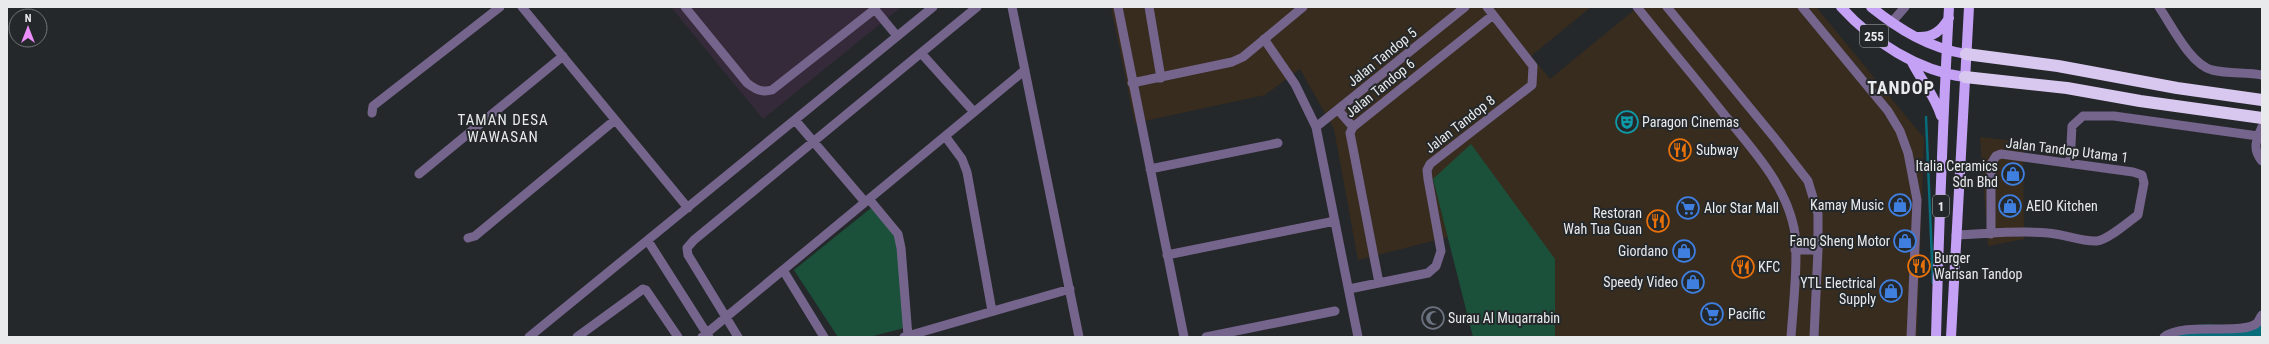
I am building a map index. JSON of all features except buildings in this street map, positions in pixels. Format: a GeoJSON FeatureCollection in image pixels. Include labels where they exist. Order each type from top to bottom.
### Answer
{"type":"FeatureCollection","features":[{"type":"Feature","properties":{"kind":"highway"},"geometry":{"type":"LineString","coordinates":[[1966,54],[2058,66],[2178,88],[2262,100]]}},
{"type":"Feature","properties":{"kind":"highway"},"geometry":{"type":"LineString","coordinates":[[1965,77],[2066,88],[2140,101],[2262,118]]}},
{"type":"Feature","properties":{"kind":"main road","name":"255"},"geometry":{"type":"LineString","coordinates":[[1841,7],[1879,40],[1911,60],[1946,74]]}},
{"type":"Feature","properties":{"kind":"main road","name":"255"},"geometry":{"type":"LineString","coordinates":[[1871,7],[1891,23],[1913,36],[1947,51]]}},
{"type":"Feature","properties":{"kind":"main road","name":"1"},"geometry":{"type":"LineString","coordinates":[[1936,337],[1942,180],[1942,119],[1949,7]]}},
{"type":"Feature","properties":{"kind":"main road","name":"1"},"geometry":{"type":"LineString","coordinates":[[1951,337],[1969,7]]}},
{"type":"Feature","properties":{"kind":"main road"},"geometry":{"type":"LineString","coordinates":[[1913,36],[1928,37],[1936,34],[1949,18]]}},
{"type":"Feature","properties":{"kind":"main road"},"geometry":{"type":"LineString","coordinates":[[1947,51],[1966,54]]}},
{"type":"Feature","properties":{"kind":"main road"},"geometry":{"type":"LineString","coordinates":[[1911,60],[1918,75],[1933,95],[1942,119]]}},
{"type":"Feature","properties":{"kind":"main road"},"geometry":{"type":"LineString","coordinates":[[1946,74],[1965,77]]}},
{"type":"Feature","properties":{"kind":"street"},"geometry":{"type":"LineString","coordinates":[[372,113],[373,106],[500,7]]}},
{"type":"Feature","properties":{"kind":"street"},"geometry":{"type":"LineString","coordinates":[[522,7],[688,208]]}},
{"type":"Feature","properties":{"kind":"street"},"geometry":{"type":"LineString","coordinates":[[685,7],[747,83],[754,89],[763,91],[772,90],[874,8],[897,36]]}},
{"type":"Feature","properties":{"kind":"street"},"geometry":{"type":"LineString","coordinates":[[529,337],[933,7]]}},
{"type":"Feature","properties":{"kind":"street"},"geometry":{"type":"LineString","coordinates":[[738,337],[688,255],[687,248],[694,240],[813,140],[977,7]]}},
{"type":"Feature","properties":{"kind":"street"},"geometry":{"type":"LineString","coordinates":[[1012,7],[1079,337]]}},
{"type":"Feature","properties":{"kind":"street"},"geometry":{"type":"LineString","coordinates":[[1118,7],[1132,84],[1184,337]]}},
{"type":"Feature","properties":{"kind":"street"},"geometry":{"type":"LineString","coordinates":[[1149,7],[1161,78]]}},
{"type":"Feature","properties":{"kind":"street"},"geometry":{"type":"LineString","coordinates":[[1132,84],[1232,62],[1243,57],[1302,7]]}},
{"type":"Feature","properties":{"kind":"street","name":"Jalan Tandop 5"},"geometry":{"type":"LineString","coordinates":[[1316,127],[1465,7]]}},
{"type":"Feature","properties":{"kind":"street","name":"Jalan Tandop 8"},"geometry":{"type":"LineString","coordinates":[[1349,290],[1428,272],[1436,266],[1441,251],[1428,179],[1427,170],[1430,164],[1532,85],[1533,66],[1487,7]]}},
{"type":"Feature","properties":{"kind":"street"},"geometry":{"type":"LineString","coordinates":[[1636,7],[1776,182],[1790,215],[1794,229],[1795,250],[1791,337]]}},
{"type":"Feature","properties":{"kind":"street"},"geometry":{"type":"LineString","coordinates":[[1667,7],[1777,140],[1808,181],[1818,214],[1814,337]]}},
{"type":"Feature","properties":{"kind":"street"},"geometry":{"type":"LineString","coordinates":[[1802,7],[1888,111],[1900,131],[1908,154],[1917,200],[1911,337]]}},
{"type":"Feature","properties":{"kind":"street"},"geometry":{"type":"LineString","coordinates":[[1891,23],[1904,7]]}},
{"type":"Feature","properties":{"kind":"street"},"geometry":{"type":"LineString","coordinates":[[2160,7],[2191,54],[2204,67],[2224,72],[2261,74]]}},
{"type":"Feature","properties":{"kind":"street","name":"Jalan Tandop 6"},"geometry":{"type":"LineString","coordinates":[[1379,283],[1350,138],[1353,127],[1493,15]]}},
{"type":"Feature","properties":{"kind":"street"},"geometry":{"type":"LineString","coordinates":[[1264,39],[1295,84],[1316,127],[1358,337]]}},
{"type":"Feature","properties":{"kind":"street"},"geometry":{"type":"LineString","coordinates":[[921,53],[974,112]]}},
{"type":"Feature","properties":{"kind":"street"},"geometry":{"type":"LineString","coordinates":[[419,174],[563,56]]}},
{"type":"Feature","properties":{"kind":"street"},"geometry":{"type":"LineString","coordinates":[[648,241],[706,336],[726,317],[1025,70]]}},
{"type":"Feature","properties":{"kind":"street"},"geometry":{"type":"LineString","coordinates":[[1339,110],[1353,127]]}},
{"type":"Feature","properties":{"kind":"street"},"geometry":{"type":"LineString","coordinates":[[2070,163],[2072,126],[2083,116],[2114,116],[2258,136]]}},
{"type":"Feature","properties":{"kind":"street"},"geometry":{"type":"LineString","coordinates":[[468,238],[476,236],[615,120]]}},
{"type":"Feature","properties":{"kind":"street"},"geometry":{"type":"LineString","coordinates":[[795,120],[898,234],[901,248],[906,336],[1070,289]]}},
{"type":"Feature","properties":{"kind":"street"},"geometry":{"type":"LineString","coordinates":[[2262,127],[2258,136],[2255,152],[2262,161]]}},
{"type":"Feature","properties":{"kind":"street"},"geometry":{"type":"LineString","coordinates":[[945,136],[962,159],[967,172],[992,311]]}},
{"type":"Feature","properties":{"kind":"street"},"geometry":{"type":"LineString","coordinates":[[1150,169],[1278,144]]}},
{"type":"Feature","properties":{"kind":"street","name":"Jalan Tandop Utama 1"},"geometry":{"type":"LineString","coordinates":[[2001,154],[2070,163],[2133,172],[2142,175],[2144,183],[2138,215],[2103,239],[2090,240],[2039,232],[1991,234],[1991,164],[1996,156],[2001,154]]}},
{"type":"Feature","properties":{"kind":"street"},"geometry":{"type":"LineString","coordinates":[[1167,255],[1335,221]]}},
{"type":"Feature","properties":{"kind":"street"},"geometry":{"type":"LineString","coordinates":[[1956,235],[1991,234]]}},
{"type":"Feature","properties":{"kind":"street"},"geometry":{"type":"LineString","coordinates":[[1795,250],[1818,250]]}},
{"type":"Feature","properties":{"kind":"street"},"geometry":{"type":"LineString","coordinates":[[784,270],[824,337]]}},
{"type":"Feature","properties":{"kind":"street"},"geometry":{"type":"LineString","coordinates":[[577,337],[643,290],[646,290],[678,337]]}},
{"type":"Feature","properties":{"kind":"street"},"geometry":{"type":"LineString","coordinates":[[1206,337],[1335,311]]}},
{"type":"Feature","properties":{"kind":"street"},"geometry":{"type":"LineString","coordinates":[[2164,337],[2183,330],[2245,327],[2256,324],[2262,315]]}},
{"type":"Feature","properties":{"kind":"shaded area"},"geometry":{"type":"Polygon","coordinates":[[[671,7],[901,7],[763,119],[671,7]]]}},
{"type":"Feature","properties":{"kind":"shaded area"},"geometry":{"type":"Polygon","coordinates":[[[1111,7],[1591,7],[1531,56],[1550,79],[1638,7],[1816,7],[1924,138],[1917,337],[1555,337],[1555,259],[1433,180],[1448,237],[1358,260],[1334,129],[1300,69],[1265,95],[1135,123],[1111,7]]]}},
{"type":"Feature","properties":{"kind":"shaded area"},"geometry":{"type":"Polygon","coordinates":[[[1980,137],[2023,142],[2024,239],[1988,246],[1980,137]]]}},
{"type":"Feature","properties":{"kind":"green space"},"geometry":{"type":"Polygon","coordinates":[[[1471,144],[1555,259],[1555,337],[1473,337],[1433,179],[1471,144]]]}},
{"type":"Feature","properties":{"kind":"green space"},"geometry":{"type":"Polygon","coordinates":[[[871,208],[895,236],[908,327],[869,337],[838,337],[794,270],[871,208]]]}},
{"type":"Feature","properties":{"kind":"waterway"},"geometry":{"type":"LineString","coordinates":[[1926,117],[1933,283]]}},
{"type":"Feature","properties":{"kind":"waterway"},"geometry":{"type":"LineString","coordinates":[[2181,337],[2195,333],[2208,332],[2236,337]]}},
{"type":"Feature","properties":{"kind":"waterway"},"geometry":{"type":"LineString","coordinates":[[2240,337],[2262,332]]}},
{"type":"Feature","properties":{"kind":"place","name":"Paragon Cinemas"},"geometry":{"type":"Point","coordinates":[1627,122]}},
{"type":"Feature","properties":{"kind":"place","name":"Subway"},"geometry":{"type":"Point","coordinates":[1680,150]}},
{"type":"Feature","properties":{"kind":"place","name":"Italia Ceramics Sdn Bhd"},"geometry":{"type":"Point","coordinates":[2013,174]}},
{"type":"Feature","properties":{"kind":"place","name":"Kamay Music"},"geometry":{"type":"Point","coordinates":[1900,205]}},
{"type":"Feature","properties":{"kind":"place","name":"AEIO Kitchen"},"geometry":{"type":"Point","coordinates":[2010,206]}},
{"type":"Feature","properties":{"kind":"place","name":"Alor Star Mall"},"geometry":{"type":"Point","coordinates":[1688,208]}},
{"type":"Feature","properties":{"kind":"place","name":"Restoran Wah Tua Guan"},"geometry":{"type":"Point","coordinates":[1658,221]}},
{"type":"Feature","properties":{"kind":"place","name":"Fang Sheng Motor"},"geometry":{"type":"Point","coordinates":[1905,241]}},
{"type":"Feature","properties":{"kind":"place","name":"Giordano"},"geometry":{"type":"Point","coordinates":[1684,251]}},
{"type":"Feature","properties":{"kind":"place","name":"Burger Warisan Tandop"},"geometry":{"type":"Point","coordinates":[1919,266]}},
{"type":"Feature","properties":{"kind":"place","name":"KFC"},"geometry":{"type":"Point","coordinates":[1743,267]}},
{"type":"Feature","properties":{"kind":"place","name":"Speedy Video"},"geometry":{"type":"Point","coordinates":[1693,282]}},
{"type":"Feature","properties":{"kind":"place","name":"YTL Electrical Supply"},"geometry":{"type":"Point","coordinates":[1891,291]}},
{"type":"Feature","properties":{"kind":"place","name":"Pacific"},"geometry":{"type":"Point","coordinates":[1712,314]}},
{"type":"Feature","properties":{"kind":"place","name":"Surau Al Muqarrabin"},"geometry":{"type":"Point","coordinates":[1433,318]}},
{"type":"Feature","properties":{"kind":"district","name":"TANDOP"},"geometry":{"type":"Point","coordinates":[1901,87]}},
{"type":"Feature","properties":{"kind":"district","name":"TAMAN DESA WAWASAN"},"geometry":{"type":"Point","coordinates":[503,128]}}]}
